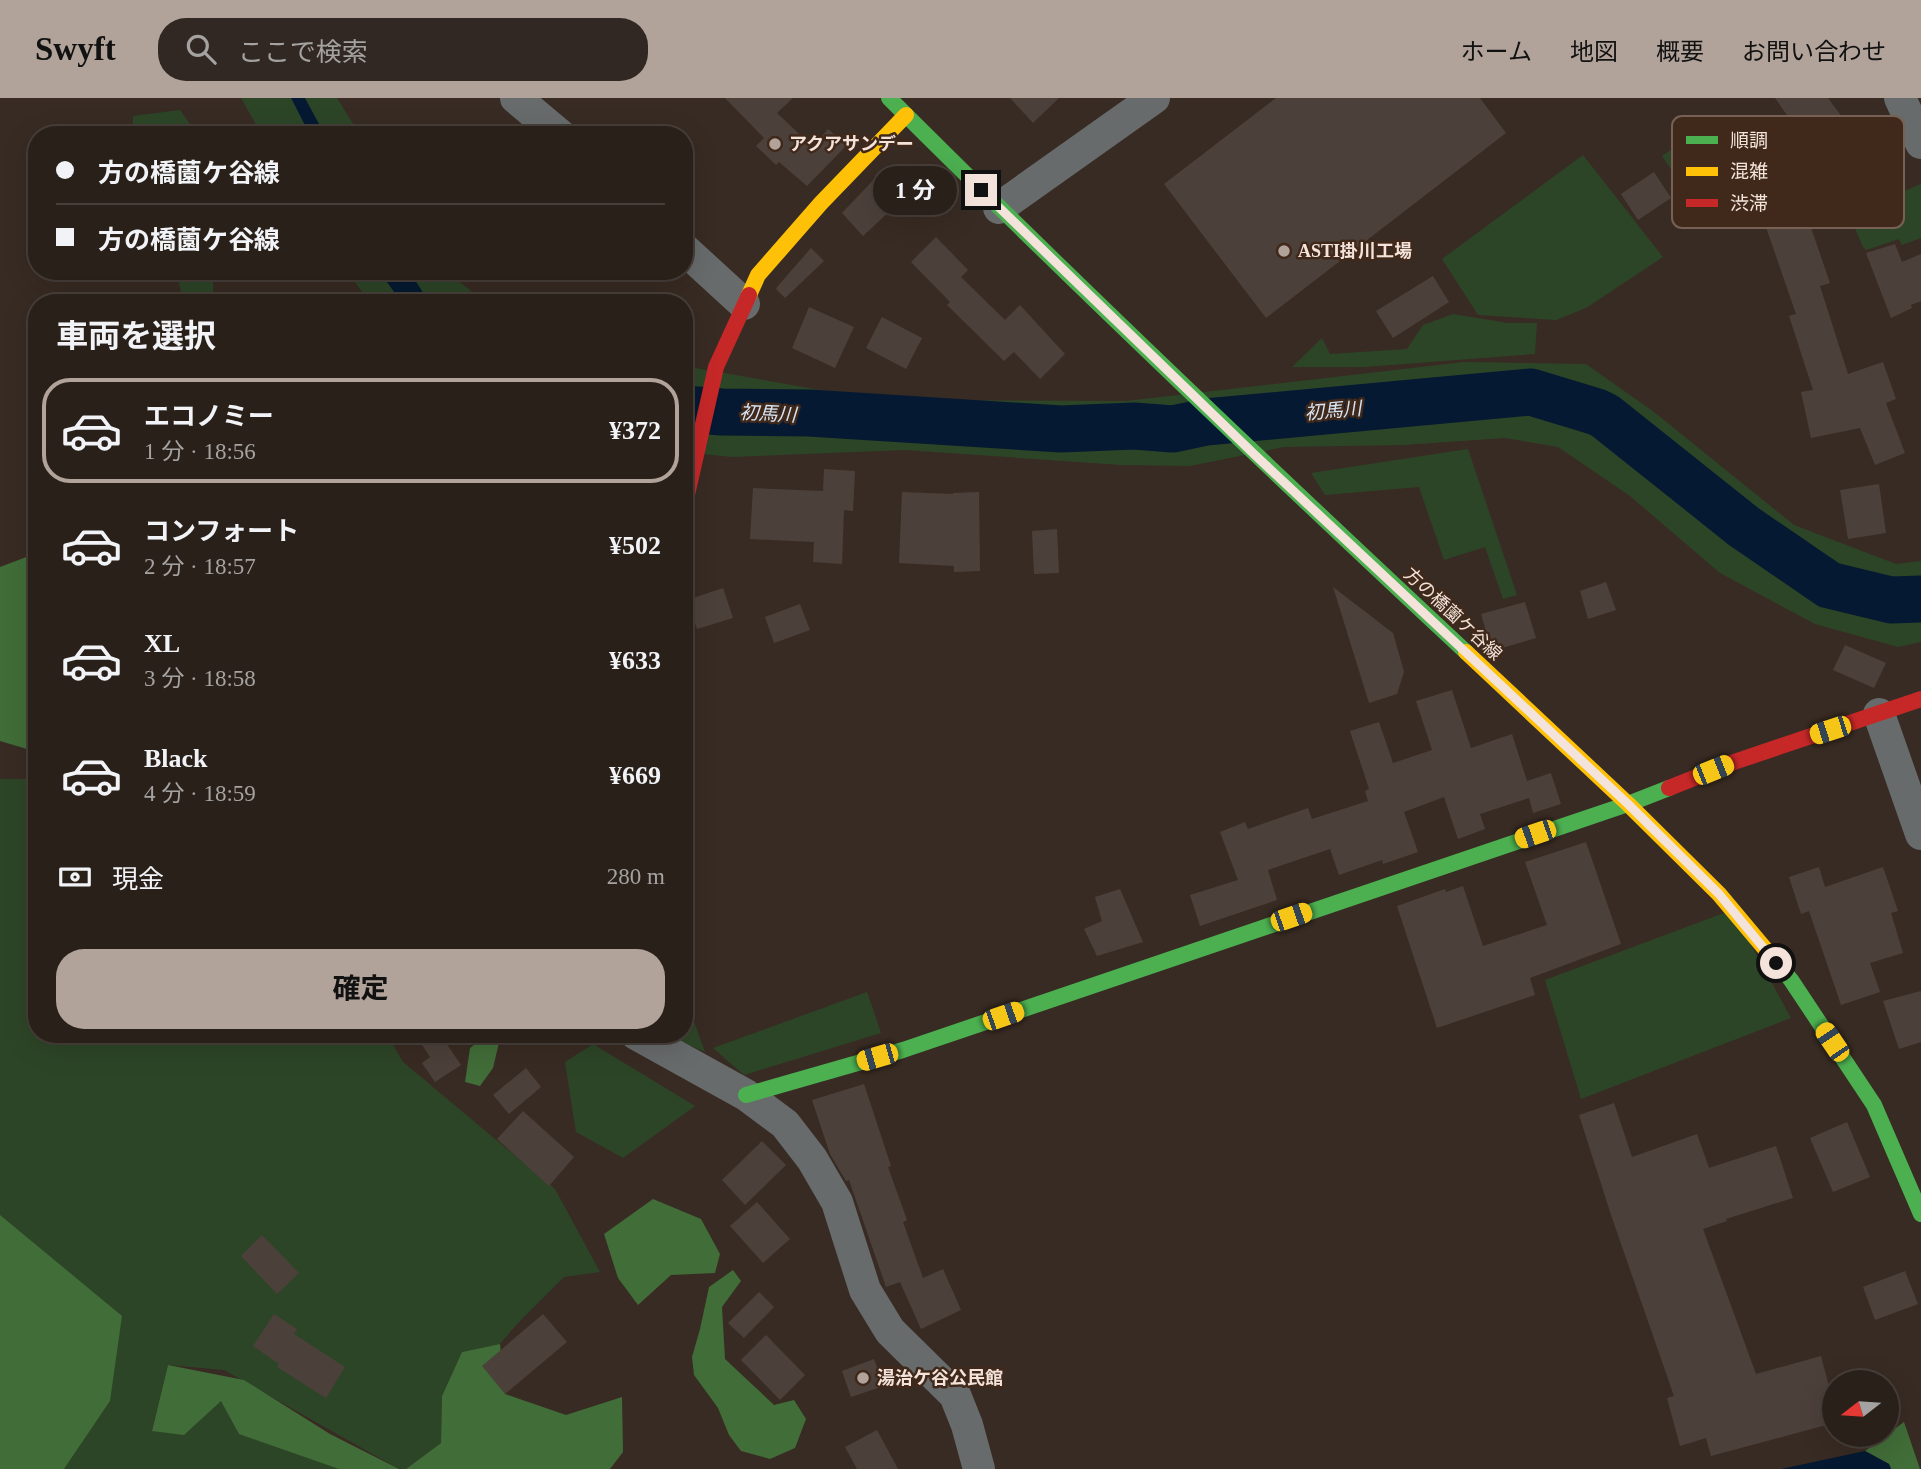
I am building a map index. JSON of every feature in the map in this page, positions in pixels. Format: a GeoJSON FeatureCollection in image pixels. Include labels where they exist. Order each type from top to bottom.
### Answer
{"type":"FeatureCollection","features":[{"type":"Feature","properties":{"kind":"street"},"geometry":{"type":"LineString","coordinates":[[516,98],[549,126]]}},
{"type":"Feature","properties":{"kind":"street","name":"方の橋薗ケ谷線"},"geometry":{"type":"LineString","coordinates":[[888,98],[1256,456],[1628,804],[1719,894],[1791,980],[1874,1105],[1921,1213]]}},
{"type":"Feature","properties":{"kind":"street"},"geometry":{"type":"LineString","coordinates":[[999,208],[1154,98]]}},
{"type":"Feature","properties":{"kind":"street"},"geometry":{"type":"LineString","coordinates":[[1900,98],[1921,143]]}},
{"type":"Feature","properties":{"kind":"street"},"geometry":{"type":"LineString","coordinates":[[693,467],[716,367],[758,275],[821,203],[906,115]]}},
{"type":"Feature","properties":{"kind":"street"},"geometry":{"type":"LineString","coordinates":[[693,256],[744,304]]}},
{"type":"Feature","properties":{"kind":"street"},"geometry":{"type":"LineString","coordinates":[[746,1095],[903,1050],[1628,804],[1734,762],[1921,699]]}},
{"type":"Feature","properties":{"kind":"street"},"geometry":{"type":"LineString","coordinates":[[1879,714],[1921,834]]}},
{"type":"Feature","properties":{"kind":"street"},"geometry":{"type":"LineString","coordinates":[[652,1043],[746,1095],[785,1124],[812,1159],[837,1202],[865,1290],[890,1331],[956,1395],[979,1469]]}},
{"type":"Feature","properties":{"kind":"green space"},"geometry":{"type":"Polygon","coordinates":[[[241,98],[337,98],[354,126],[257,126],[241,98]]]}},
{"type":"Feature","properties":{"kind":"green space"},"geometry":{"type":"Polygon","coordinates":[[[180,110],[192,126],[132,126],[133,116],[180,110]]]}},
{"type":"Feature","properties":{"kind":"green space"},"geometry":{"type":"Polygon","coordinates":[[[1672,149],[1672,171],[1662,156],[1672,149]]]}},
{"type":"Feature","properties":{"kind":"green space"},"geometry":{"type":"Polygon","coordinates":[[[1583,155],[1663,257],[1586,308],[1556,320],[1478,315],[1442,259],[1583,155]]]}},
{"type":"Feature","properties":{"kind":"green space"},"geometry":{"type":"Polygon","coordinates":[[[1921,184],[1921,238],[1902,245],[1899,239],[1866,250],[1855,228],[1904,228],[1904,191],[1921,184]]]}},
{"type":"Feature","properties":{"kind":"green space"},"geometry":{"type":"Polygon","coordinates":[[[178,280],[213,280],[213,294],[182,294],[178,280]]]}},
{"type":"Feature","properties":{"kind":"green space"},"geometry":{"type":"Polygon","coordinates":[[[353,280],[457,280],[475,294],[364,294],[353,280]]]}},
{"type":"Feature","properties":{"kind":"green space"},"geometry":{"type":"Polygon","coordinates":[[[1453,314],[1508,323],[1537,323],[1535,354],[1364,367],[1292,367],[1322,338],[1330,354],[1407,349],[1423,325],[1453,314]]]}},
{"type":"Feature","properties":{"kind":"green space"},"geometry":{"type":"Polygon","coordinates":[[[1464,362],[1586,364],[1654,412],[1794,525],[1896,564],[1921,561],[1921,642],[1898,647],[1815,624],[1720,573],[1630,496],[1558,447],[1505,438],[1404,445],[1284,447],[1190,466],[1121,465],[905,450],[732,457],[693,453],[693,368],[877,400],[1126,401],[1464,362]]]}},
{"type":"Feature","properties":{"kind":"green space"},"geometry":{"type":"Polygon","coordinates":[[[1468,449],[1517,595],[1503,599],[1485,547],[1444,560],[1419,487],[1325,495],[1311,473],[1468,449]]]}},
{"type":"Feature","properties":{"kind":"green space"},"geometry":{"type":"Polygon","coordinates":[[[28,556],[28,749],[0,741],[0,567],[28,556]]]}},
{"type":"Feature","properties":{"kind":"green space"},"geometry":{"type":"Polygon","coordinates":[[[0,779],[28,779],[28,1043],[392,1043],[403,1062],[555,1189],[600,1272],[564,1277],[500,1344],[462,1352],[442,1396],[441,1443],[406,1469],[399,1469],[224,1370],[168,1365],[152,1430],[221,1401],[349,1469],[64,1469],[110,1401],[0,1215],[0,779]]]}},
{"type":"Feature","properties":{"kind":"green space"},"geometry":{"type":"Polygon","coordinates":[[[1732,910],[1791,1018],[1581,1099],[1545,980],[1732,910]]]}},
{"type":"Feature","properties":{"kind":"green space"},"geometry":{"type":"Polygon","coordinates":[[[867,992],[881,1033],[744,1075],[713,1048],[867,992]]]}},
{"type":"Feature","properties":{"kind":"green space"},"geometry":{"type":"Polygon","coordinates":[[[693,1019],[705,1052],[684,1043],[693,1043],[693,1019]]]}},
{"type":"Feature","properties":{"kind":"green space"},"geometry":{"type":"Polygon","coordinates":[[[477,1043],[499,1043],[493,1068],[480,1086],[465,1082],[470,1048],[477,1043]]]}},
{"type":"Feature","properties":{"kind":"green space"},"geometry":{"type":"Polygon","coordinates":[[[593,1044],[695,1106],[623,1158],[576,1132],[565,1062],[593,1044]]]}},
{"type":"Feature","properties":{"kind":"green space"},"geometry":{"type":"Polygon","coordinates":[[[653,1199],[701,1219],[720,1254],[715,1273],[671,1275],[638,1305],[618,1278],[604,1234],[653,1199]]]}},
{"type":"Feature","properties":{"kind":"green space"},"geometry":{"type":"Polygon","coordinates":[[[0,1215],[122,1316],[110,1401],[64,1469],[0,1469],[0,1215]]]}},
{"type":"Feature","properties":{"kind":"green space"},"geometry":{"type":"Polygon","coordinates":[[[733,1270],[741,1281],[722,1307],[725,1359],[774,1405],[794,1400],[806,1419],[795,1448],[770,1459],[741,1451],[729,1435],[718,1408],[694,1375],[692,1357],[709,1287],[733,1270]]]}},
{"type":"Feature","properties":{"kind":"green space"},"geometry":{"type":"Polygon","coordinates":[[[500,1344],[505,1394],[566,1415],[622,1397],[623,1452],[610,1469],[406,1469],[441,1443],[442,1396],[462,1352],[500,1344]]]}},
{"type":"Feature","properties":{"kind":"green space"},"geometry":{"type":"Polygon","coordinates":[[[168,1365],[244,1380],[330,1434],[399,1469],[339,1469],[239,1434],[221,1401],[184,1435],[152,1431],[168,1365]]]}},
{"type":"Feature","properties":{"kind":"green space"},"geometry":{"type":"Polygon","coordinates":[[[1904,1422],[1920,1469],[1891,1469],[1889,1464],[1865,1451],[1870,1447],[1899,1447],[1899,1426],[1904,1422]]]}},
{"type":"Feature","properties":{"kind":"water"},"geometry":{"type":"Polygon","coordinates":[[[291,98],[305,98],[320,126],[305,126],[291,98]]]}},
{"type":"Feature","properties":{"kind":"water"},"geometry":{"type":"Polygon","coordinates":[[[385,280],[415,280],[424,294],[396,294],[385,280]]]}},
{"type":"Feature","properties":{"kind":"water"},"geometry":{"type":"Polygon","coordinates":[[[1865,1451],[1889,1464],[1891,1469],[1781,1469],[1865,1451]]]}},
{"type":"Feature","properties":{"kind":"building"},"geometry":{"type":"Polygon","coordinates":[[[725,98],[793,98],[777,113],[813,147],[828,129],[847,145],[807,186],[779,162],[776,165],[756,146],[764,138],[725,98]]]}},
{"type":"Feature","properties":{"kind":"building"},"geometry":{"type":"Polygon","coordinates":[[[1010,98],[1059,98],[1033,123],[1010,98]]]}},
{"type":"Feature","properties":{"kind":"building","name":"ASTI掛川工場"},"geometry":{"type":"Polygon","coordinates":[[[1276,98],[1480,98],[1506,133],[1266,318],[1164,184],[1276,98]]]}},
{"type":"Feature","properties":{"kind":"building"},"geometry":{"type":"Polygon","coordinates":[[[1775,98],[1828,98],[1841,116],[1788,116],[1775,98]]]}},
{"type":"Feature","properties":{"kind":"building"},"geometry":{"type":"Polygon","coordinates":[[[881,172],[905,197],[863,236],[842,213],[881,172]]]}},
{"type":"Feature","properties":{"kind":"building"},"geometry":{"type":"Polygon","coordinates":[[[1654,172],[1671,198],[1638,220],[1621,194],[1654,172]]]}},
{"type":"Feature","properties":{"kind":"building"},"geometry":{"type":"Polygon","coordinates":[[[1766,228],[1811,228],[1830,283],[1820,286],[1848,374],[1883,362],[1896,399],[1886,403],[1905,453],[1875,465],[1860,428],[1811,438],[1801,392],[1813,390],[1789,316],[1796,314],[1766,228]]]}},
{"type":"Feature","properties":{"kind":"building"},"geometry":{"type":"Polygon","coordinates":[[[936,237],[968,270],[961,277],[1005,320],[1020,305],[1065,354],[1040,379],[1014,352],[1004,361],[947,305],[950,302],[911,262],[936,237]]]}},
{"type":"Feature","properties":{"kind":"building"},"geometry":{"type":"Polygon","coordinates":[[[1895,244],[1902,262],[1921,254],[1921,301],[1891,318],[1866,253],[1895,244]]]}},
{"type":"Feature","properties":{"kind":"building"},"geometry":{"type":"Polygon","coordinates":[[[811,248],[824,261],[785,298],[777,287],[811,248]]]}},
{"type":"Feature","properties":{"kind":"building"},"geometry":{"type":"Polygon","coordinates":[[[1433,276],[1449,302],[1393,338],[1376,311],[1433,276]]]}},
{"type":"Feature","properties":{"kind":"building"},"geometry":{"type":"Polygon","coordinates":[[[809,307],[854,327],[835,368],[792,348],[809,307]]]}},
{"type":"Feature","properties":{"kind":"building"},"geometry":{"type":"Polygon","coordinates":[[[882,317],[922,338],[906,369],[866,348],[882,317]]]}},
{"type":"Feature","properties":{"kind":"building"},"geometry":{"type":"Polygon","coordinates":[[[824,469],[855,471],[853,511],[844,510],[842,564],[813,562],[814,542],[750,539],[753,488],[823,491],[824,469]]]}},
{"type":"Feature","properties":{"kind":"building"},"geometry":{"type":"Polygon","coordinates":[[[1879,484],[1886,533],[1848,539],[1840,490],[1879,484]]]}},
{"type":"Feature","properties":{"kind":"building"},"geometry":{"type":"Polygon","coordinates":[[[902,492],[979,492],[980,571],[954,572],[954,566],[899,563],[902,492]]]}},
{"type":"Feature","properties":{"kind":"building"},"geometry":{"type":"Polygon","coordinates":[[[1057,529],[1059,573],[1034,574],[1032,531],[1057,529]]]}},
{"type":"Feature","properties":{"kind":"building"},"geometry":{"type":"Polygon","coordinates":[[[1606,582],[1616,610],[1588,619],[1580,591],[1606,582]]]}},
{"type":"Feature","properties":{"kind":"building"},"geometry":{"type":"Polygon","coordinates":[[[1333,587],[1393,633],[1404,672],[1397,694],[1369,703],[1333,587]]]}},
{"type":"Feature","properties":{"kind":"building"},"geometry":{"type":"Polygon","coordinates":[[[723,588],[733,618],[697,629],[693,617],[693,598],[723,588]]]}},
{"type":"Feature","properties":{"kind":"building"},"geometry":{"type":"Polygon","coordinates":[[[1525,602],[1536,638],[1495,650],[1490,645],[1481,614],[1525,602]]]}},
{"type":"Feature","properties":{"kind":"building"},"geometry":{"type":"Polygon","coordinates":[[[800,604],[810,630],[774,643],[765,617],[800,604]]]}},
{"type":"Feature","properties":{"kind":"building"},"geometry":{"type":"Polygon","coordinates":[[[1845,645],[1886,663],[1874,688],[1833,670],[1845,645]]]}},
{"type":"Feature","properties":{"kind":"building"},"geometry":{"type":"Polygon","coordinates":[[[1452,690],[1471,748],[1512,734],[1527,781],[1551,773],[1561,804],[1533,813],[1529,798],[1480,814],[1485,829],[1458,839],[1444,797],[1404,812],[1418,852],[1383,864],[1382,860],[1339,875],[1330,849],[1268,870],[1277,900],[1200,926],[1190,895],[1238,880],[1220,832],[1245,822],[1248,829],[1308,808],[1312,819],[1368,801],[1365,791],[1369,789],[1350,731],[1379,722],[1393,763],[1432,750],[1416,701],[1452,690]]]}},
{"type":"Feature","properties":{"kind":"building"},"geometry":{"type":"Polygon","coordinates":[[[1586,842],[1621,944],[1530,978],[1535,995],[1437,1028],[1397,906],[1445,889],[1446,892],[1463,886],[1483,946],[1547,925],[1525,862],[1586,842]]]}},
{"type":"Feature","properties":{"kind":"building"},"geometry":{"type":"Polygon","coordinates":[[[1819,867],[1825,887],[1883,867],[1898,911],[1891,913],[1903,953],[1870,963],[1880,992],[1841,1005],[1809,911],[1801,914],[1789,877],[1819,867]]]}},
{"type":"Feature","properties":{"kind":"building"},"geometry":{"type":"Polygon","coordinates":[[[1120,889],[1143,942],[1097,956],[1084,929],[1102,921],[1095,897],[1120,889]]]}},
{"type":"Feature","properties":{"kind":"building"},"geometry":{"type":"Polygon","coordinates":[[[1921,991],[1921,1042],[1899,1049],[1883,1001],[1921,991]]]}},
{"type":"Feature","properties":{"kind":"building"},"geometry":{"type":"Polygon","coordinates":[[[421,1043],[446,1043],[461,1065],[435,1082],[422,1063],[430,1057],[421,1043]]]}},
{"type":"Feature","properties":{"kind":"building"},"geometry":{"type":"Polygon","coordinates":[[[526,1068],[541,1087],[509,1114],[493,1095],[526,1068]]]}},
{"type":"Feature","properties":{"kind":"building"},"geometry":{"type":"Polygon","coordinates":[[[864,1084],[891,1166],[888,1167],[907,1220],[903,1222],[923,1278],[943,1269],[961,1310],[921,1329],[900,1282],[886,1287],[849,1180],[846,1181],[830,1154],[812,1100],[864,1084]]]}},
{"type":"Feature","properties":{"kind":"building"},"geometry":{"type":"Polygon","coordinates":[[[1614,1103],[1632,1157],[1697,1134],[1709,1168],[1776,1146],[1793,1198],[1703,1229],[1756,1374],[1821,1356],[1825,1370],[1822,1370],[1822,1426],[1711,1456],[1706,1438],[1680,1446],[1667,1398],[1674,1396],[1579,1115],[1614,1103]]]}},
{"type":"Feature","properties":{"kind":"building"},"geometry":{"type":"Polygon","coordinates":[[[523,1111],[574,1157],[549,1186],[497,1139],[523,1111]]]}},
{"type":"Feature","properties":{"kind":"building"},"geometry":{"type":"Polygon","coordinates":[[[1847,1122],[1870,1177],[1833,1192],[1810,1138],[1847,1122]]]}},
{"type":"Feature","properties":{"kind":"building"},"geometry":{"type":"Polygon","coordinates":[[[762,1141],[786,1165],[745,1205],[722,1180],[762,1141]]]}},
{"type":"Feature","properties":{"kind":"building"},"geometry":{"type":"Polygon","coordinates":[[[757,1202],[790,1239],[763,1263],[730,1226],[757,1202]]]}},
{"type":"Feature","properties":{"kind":"building"},"geometry":{"type":"Polygon","coordinates":[[[262,1235],[299,1273],[277,1294],[241,1256],[262,1235]]]}},
{"type":"Feature","properties":{"kind":"building"},"geometry":{"type":"Polygon","coordinates":[[[1905,1271],[1918,1304],[1875,1320],[1863,1287],[1905,1271]]]}},
{"type":"Feature","properties":{"kind":"building"},"geometry":{"type":"Polygon","coordinates":[[[759,1292],[774,1307],[744,1338],[728,1323],[759,1292]]]}},
{"type":"Feature","properties":{"kind":"building"},"geometry":{"type":"Polygon","coordinates":[[[274,1314],[297,1329],[294,1334],[345,1367],[326,1398],[277,1367],[279,1364],[253,1346],[274,1314]]]}},
{"type":"Feature","properties":{"kind":"building"},"geometry":{"type":"Polygon","coordinates":[[[543,1314],[567,1342],[505,1394],[482,1366],[543,1314]]]}},
{"type":"Feature","properties":{"kind":"building"},"geometry":{"type":"Polygon","coordinates":[[[766,1335],[805,1375],[780,1400],[741,1360],[766,1335]]]}},
{"type":"Feature","properties":{"kind":"building","name":"湯治ケ谷公民館"},"geometry":{"type":"Polygon","coordinates":[[[874,1359],[884,1386],[851,1397],[842,1371],[874,1359]]]}},
{"type":"Feature","properties":{"kind":"building"},"geometry":{"type":"Polygon","coordinates":[[[877,1430],[898,1469],[857,1469],[845,1447],[877,1430]]]}},
{"type":"Feature","properties":{"kind":"waterway","name":"初馬川"},"geometry":{"type":"LineString","coordinates":[[693,410],[809,413],[1061,429],[1134,426],[1173,429],[1206,422],[1531,392],[1605,416],[1743,526],[1829,585],[1891,600],[1921,599]]}},
{"type":"Feature","properties":{"kind":"traffic: fast"},"geometry":{"type":"LineString","coordinates":[[889,98],[1175,378],[1466,652]]}},
{"type":"Feature","properties":{"kind":"traffic: fast"},"geometry":{"type":"LineString","coordinates":[[746,1095],[903,1050],[1669,788]]}},
{"type":"Feature","properties":{"kind":"traffic: fast"},"geometry":{"type":"LineString","coordinates":[[1777,963],[1874,1105],[1921,1214]]}},
{"type":"Feature","properties":{"kind":"traffic: slow"},"geometry":{"type":"LineString","coordinates":[[749,295],[758,275],[821,203],[906,115]]}},
{"type":"Feature","properties":{"kind":"traffic: slow"},"geometry":{"type":"LineString","coordinates":[[1466,652],[1628,804],[1719,894],[1777,963]]}},
{"type":"Feature","properties":{"kind":"traffic: jam"},"geometry":{"type":"LineString","coordinates":[[693,468],[716,367],[749,295]]}},
{"type":"Feature","properties":{"kind":"traffic: jam"},"geometry":{"type":"LineString","coordinates":[[1669,788],[1734,762],[1921,699]]}},
{"type":"Feature","properties":{"kind":"place","name":"アクアサンデー"},"geometry":{"type":"Point","coordinates":[775,144]}},
{"type":"Feature","properties":{"kind":"place","name":"ASTI掛川工場"},"geometry":{"type":"Point","coordinates":[1284,251]}},
{"type":"Feature","properties":{"kind":"place","name":"湯治ケ谷公民館"},"geometry":{"type":"Point","coordinates":[863,1378]}},
{"type":"Feature","properties":{"kind":"route"},"geometry":{"type":"LineString","coordinates":[[981,190],[1256,456],[1628,804],[1719,894],[1776,963]]}}]}
